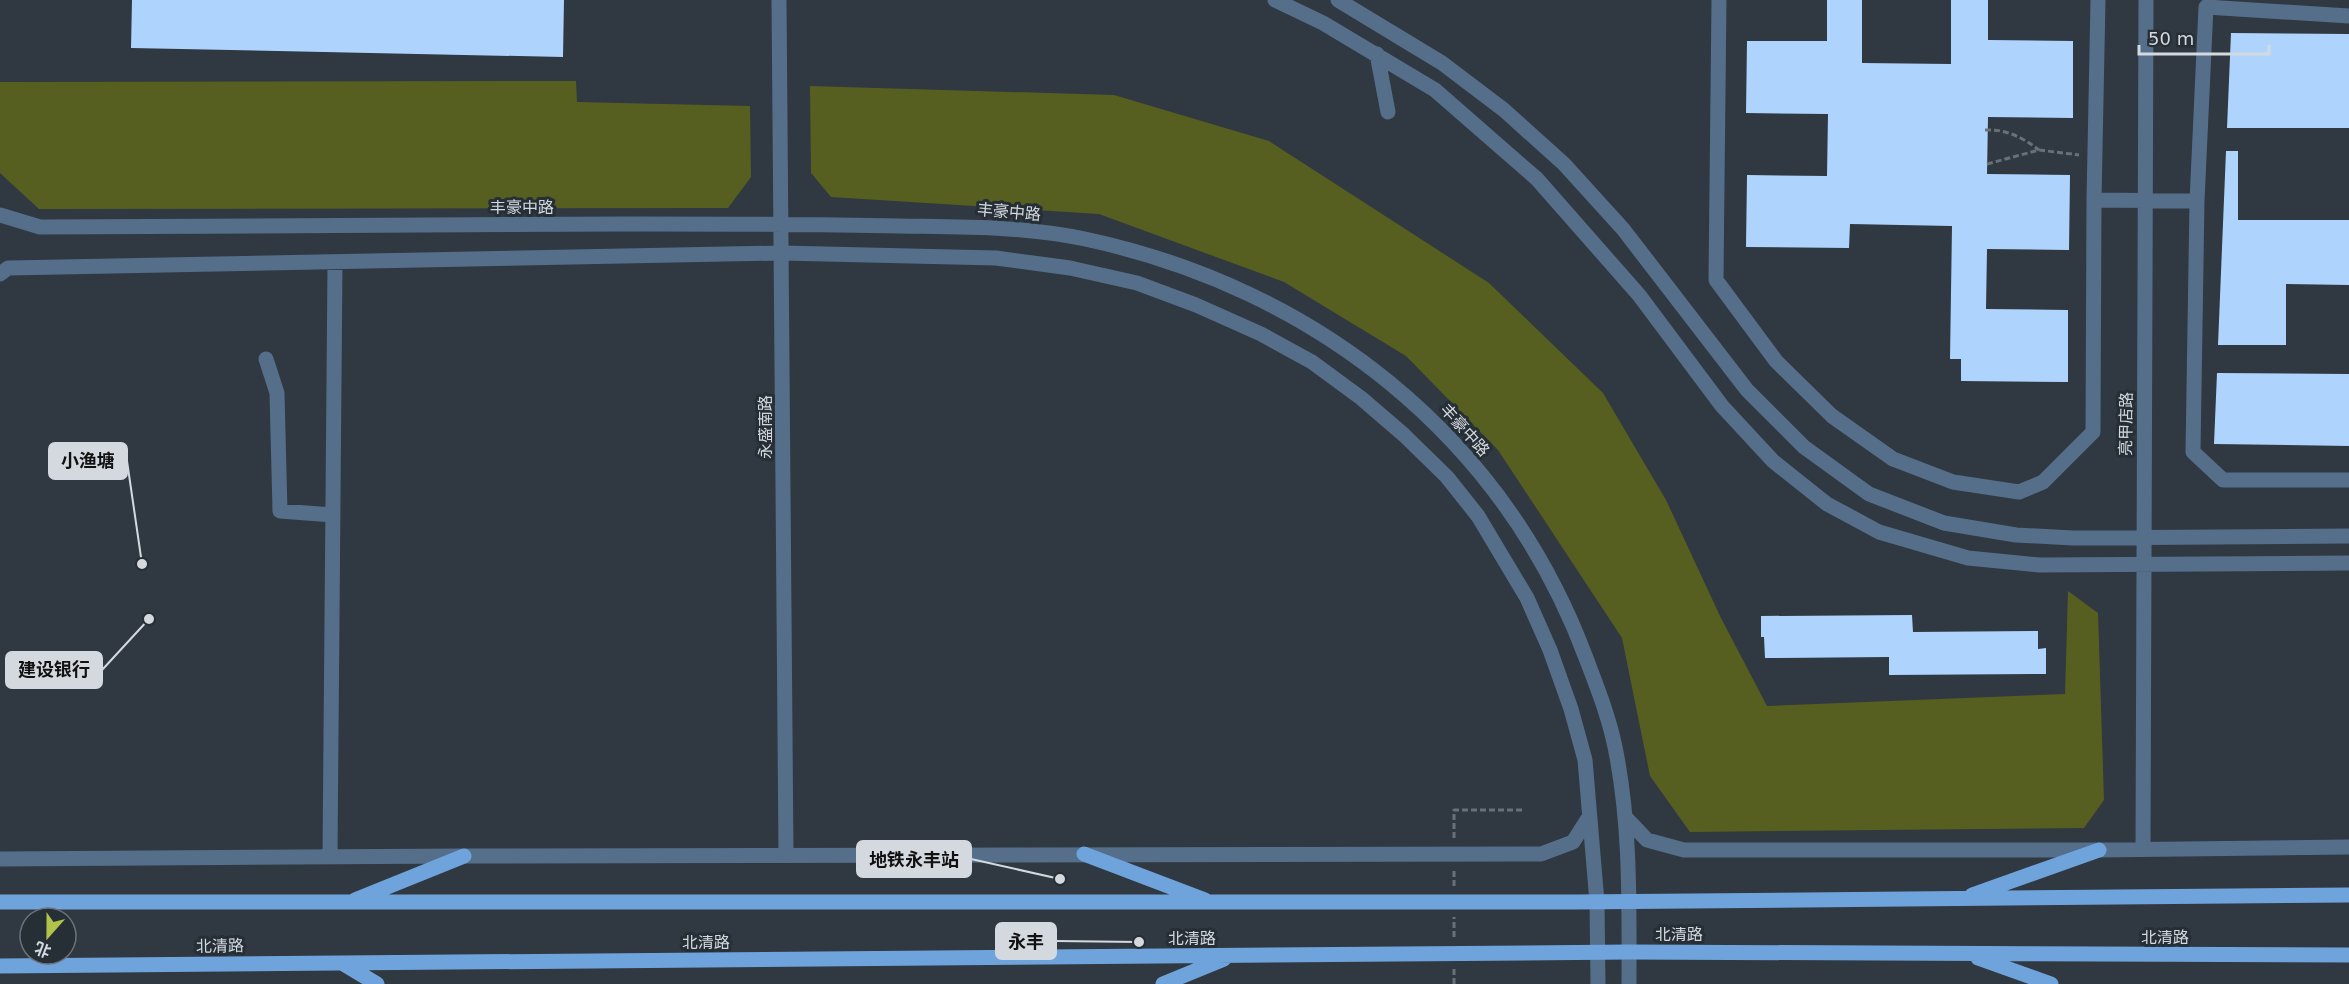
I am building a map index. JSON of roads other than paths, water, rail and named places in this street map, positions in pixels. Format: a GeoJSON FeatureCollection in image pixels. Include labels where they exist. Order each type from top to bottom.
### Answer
{"type":"FeatureCollection","features":[{"type":"Feature","properties":{"kind":"main road"},"geometry":{"type":"LineString","coordinates":[[1960,899],[2099,850]]}},
{"type":"Feature","properties":{"kind":"main road"},"geometry":{"type":"LineString","coordinates":[[1084,854],[1214,903]]}},
{"type":"Feature","properties":{"kind":"main road"},"geometry":{"type":"LineString","coordinates":[[348,902],[464,856]]}},
{"type":"Feature","properties":{"kind":"main road","name":"北清路"},"geometry":{"type":"LineString","coordinates":[[0,902],[1629,902],[2349,895]]}},
{"type":"Feature","properties":{"kind":"main road","name":"北清路"},"geometry":{"type":"LineString","coordinates":[[0,966],[1598,952],[2349,955]]}},
{"type":"Feature","properties":{"kind":"main road"},"geometry":{"type":"LineString","coordinates":[[1966,954],[2051,984]]}},
{"type":"Feature","properties":{"kind":"main road"},"geometry":{"type":"LineString","coordinates":[[1163,984],[1233,956]]}},
{"type":"Feature","properties":{"kind":"main road"},"geometry":{"type":"LineString","coordinates":[[342,963],[376,984]]}},
{"type":"Feature","properties":{"kind":"street","name":"永盛南路"},"geometry":{"type":"LineString","coordinates":[[779,0],[786,855]]}},
{"type":"Feature","properties":{"kind":"street"},"geometry":{"type":"LineString","coordinates":[[1275,0],[1377,54],[1435,90],[1537,179],[1639,296],[1722,405],[1773,461],[1827,504],[1879,532],[1968,558],[2040,565],[2349,563]]}},
{"type":"Feature","properties":{"kind":"street"},"geometry":{"type":"LineString","coordinates":[[1338,0],[1442,63],[1504,110],[1564,164],[1623,229],[1747,390],[1804,447],[1869,494],[1944,523],[2016,535],[2073,538],[2349,536]]}},
{"type":"Feature","properties":{"kind":"street"},"geometry":{"type":"LineString","coordinates":[[1719,0],[1716,280],[1776,361],[1832,416],[1893,459],[1953,482],[2019,492],[2043,482],[2094,432],[2094,200],[2098,0]]}},
{"type":"Feature","properties":{"kind":"street","name":"亮甲店路"},"geometry":{"type":"LineString","coordinates":[[2143,849],[2146,0]]}},
{"type":"Feature","properties":{"kind":"street"},"geometry":{"type":"LineString","coordinates":[[2349,16],[2206,7],[2197,201],[2193,452],[2223,480],[2349,480]]}},
{"type":"Feature","properties":{"kind":"street"},"geometry":{"type":"LineString","coordinates":[[1377,54],[1388,112]]}},
{"type":"Feature","properties":{"kind":"street"},"geometry":{"type":"LineString","coordinates":[[2094,200],[2197,201]]}},
{"type":"Feature","properties":{"kind":"street","name":"丰豪中路"},"geometry":{"type":"LineString","coordinates":[[0,214],[40,227],[781,224],[993,227],[1080,237],[1143,253],[1239,289],[1302,321],[1355,355],[1398,388],[1438,426],[1501,500],[1531,544],[1560,596],[1598,691],[1614,742],[1627,819],[1629,984]]}},
{"type":"Feature","properties":{"kind":"street"},"geometry":{"type":"LineString","coordinates":[[0,274],[8,268],[782,253],[996,258],[1070,267],[1137,283],[1196,305],[1261,334],[1312,362],[1361,398],[1447,477],[1478,516],[1502,555],[1550,650],[1571,709],[1585,760],[1597,902],[1598,984]]}},
{"type":"Feature","properties":{"kind":"street"},"geometry":{"type":"LineString","coordinates":[[330,856],[335,263]]}},
{"type":"Feature","properties":{"kind":"street"},"geometry":{"type":"LineString","coordinates":[[266,359],[277,393],[280,511],[333,515]]}},
{"type":"Feature","properties":{"kind":"street"},"geometry":{"type":"LineString","coordinates":[[0,859],[330,856],[1541,854],[1573,842],[1589,817]]}},
{"type":"Feature","properties":{"kind":"street"},"geometry":{"type":"LineString","coordinates":[[1627,819],[1647,840],[1684,850],[2099,850],[2349,847]]}},
{"type":"Feature","properties":{"kind":"place","name":"小渔塘"},"geometry":{"type":"Point","coordinates":[142,564]}},
{"type":"Feature","properties":{"kind":"place","name":"建设银行"},"geometry":{"type":"Point","coordinates":[149,619]}},
{"type":"Feature","properties":{"kind":"place","name":"地铁永丰站"},"geometry":{"type":"Point","coordinates":[1060,879]}},
{"type":"Feature","properties":{"kind":"place","name":"永丰"},"geometry":{"type":"Point","coordinates":[1139,942]}}]}
